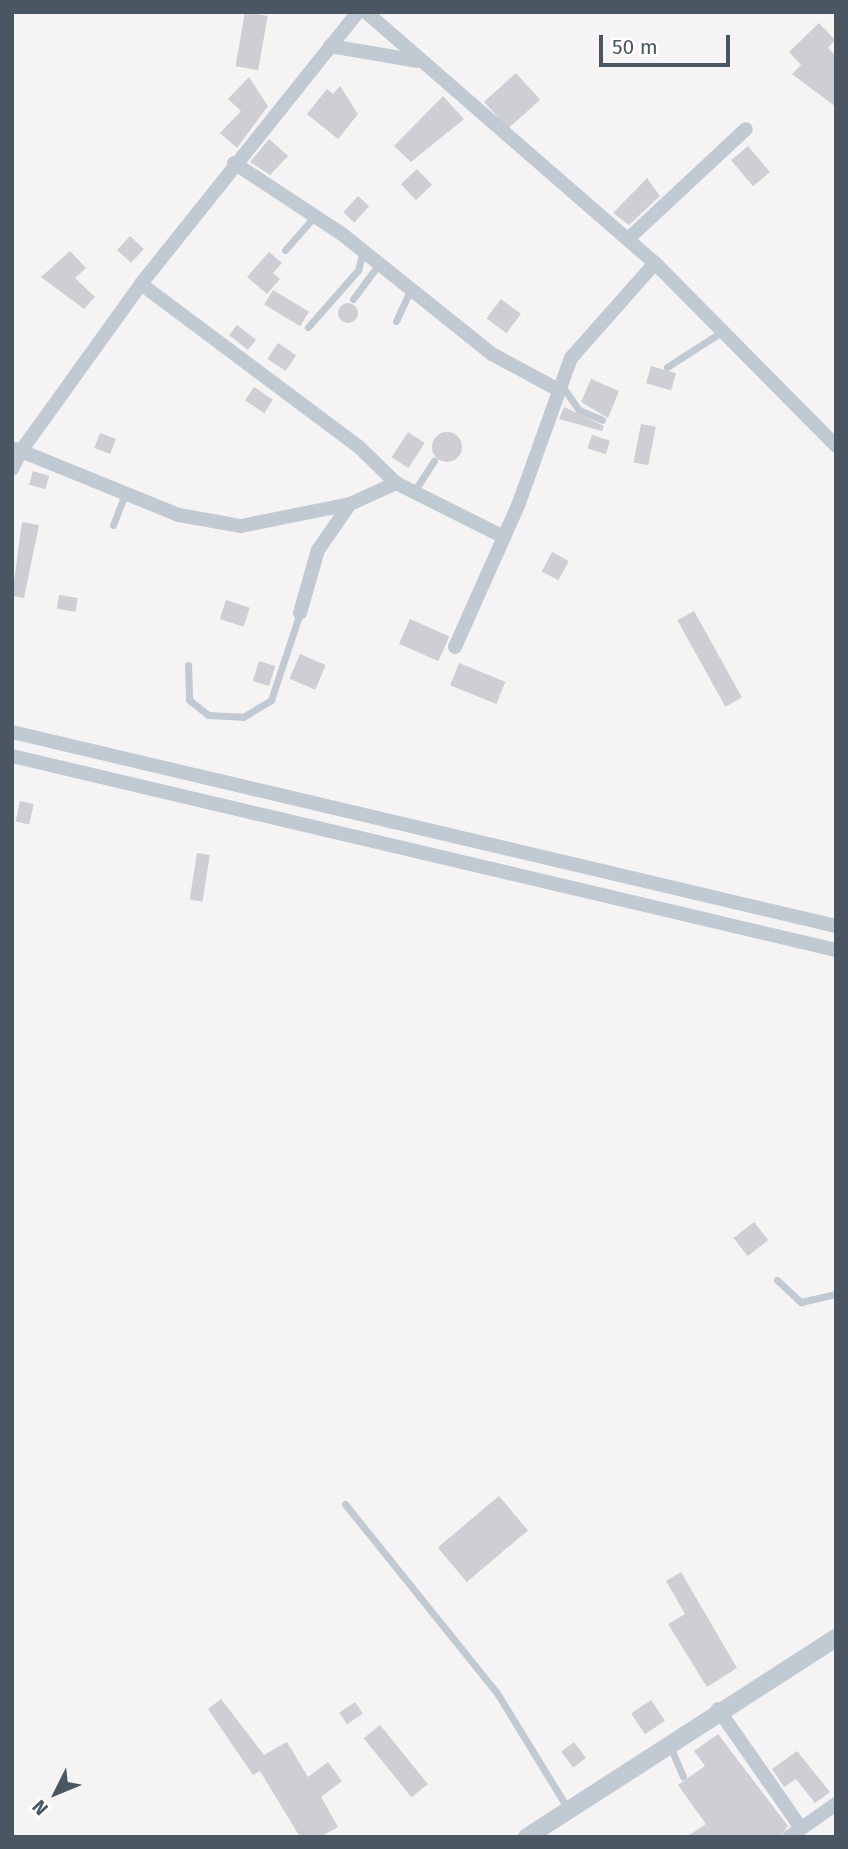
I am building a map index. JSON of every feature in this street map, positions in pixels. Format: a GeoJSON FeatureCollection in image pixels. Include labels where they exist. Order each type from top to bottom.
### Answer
{"type":"FeatureCollection","features":[{"type":"Feature","properties":{"kind":"street"},"geometry":{"type":"LineString","coordinates":[[12,468],[17,449],[141,284],[234,163],[358,12]]}},
{"type":"Feature","properties":{"kind":"street"},"geometry":{"type":"LineString","coordinates":[[366,12],[655,263],[836,446]]}},
{"type":"Feature","properties":{"kind":"street"},"geometry":{"type":"LineString","coordinates":[[330,46],[425,63]]}},
{"type":"Feature","properties":{"kind":"street"},"geometry":{"type":"LineString","coordinates":[[628,239],[746,129]]}},
{"type":"Feature","properties":{"kind":"street"},"geometry":{"type":"LineString","coordinates":[[234,163],[363,250],[492,354],[558,386]]}},
{"type":"Feature","properties":{"kind":"street"},"geometry":{"type":"LineString","coordinates":[[455,647],[504,537],[558,386],[597,325],[655,263]]}},
{"type":"Feature","properties":{"kind":"street"},"geometry":{"type":"LineString","coordinates":[[141,284],[359,447],[396,483],[415,490],[504,537]]}},
{"type":"Feature","properties":{"kind":"street"},"geometry":{"type":"LineString","coordinates":[[17,449],[179,515],[241,526],[350,504],[396,483]]}},
{"type":"Feature","properties":{"kind":"street"},"geometry":{"type":"LineString","coordinates":[[300,612],[318,550],[350,504]]}},
{"type":"Feature","properties":{"kind":"street"},"geometry":{"type":"LineString","coordinates":[[12,732],[836,926]]}},
{"type":"Feature","properties":{"kind":"street"},"geometry":{"type":"LineString","coordinates":[[12,756],[836,950]]}},
{"type":"Feature","properties":{"kind":"street"},"geometry":{"type":"LineString","coordinates":[[527,1837],[718,1709],[836,1639]]}},
{"type":"Feature","properties":{"kind":"street"},"geometry":{"type":"LineString","coordinates":[[718,1709],[795,1832],[836,1804]]}},
{"type":"Feature","properties":{"kind":"lane"},"geometry":{"type":"LineString","coordinates":[[285,250],[316,216]]}},
{"type":"Feature","properties":{"kind":"lane"},"geometry":{"type":"LineString","coordinates":[[308,327],[358,271],[363,250]]}},
{"type":"Feature","properties":{"kind":"lane"},"geometry":{"type":"LineString","coordinates":[[353,299],[379,263]]}},
{"type":"Feature","properties":{"kind":"lane"},"geometry":{"type":"LineString","coordinates":[[396,321],[411,288]]}},
{"type":"Feature","properties":{"kind":"lane"},"geometry":{"type":"LineString","coordinates":[[667,367],[723,331]]}},
{"type":"Feature","properties":{"kind":"lane"},"geometry":{"type":"LineString","coordinates":[[558,386],[579,410],[602,420]]}},
{"type":"Feature","properties":{"kind":"lane"},"geometry":{"type":"LineString","coordinates":[[415,490],[434,461]]}},
{"type":"Feature","properties":{"kind":"lane"},"geometry":{"type":"LineString","coordinates":[[113,525],[125,493]]}},
{"type":"Feature","properties":{"kind":"lane"},"geometry":{"type":"LineString","coordinates":[[188,665],[189,700],[208,715],[243,717],[271,700],[300,612]]}},
{"type":"Feature","properties":{"kind":"lane"},"geometry":{"type":"LineString","coordinates":[[777,1280],[801,1302],[836,1294]]}},
{"type":"Feature","properties":{"kind":"lane"},"geometry":{"type":"LineString","coordinates":[[345,1504],[496,1693],[568,1809]]}},
{"type":"Feature","properties":{"kind":"lane"},"geometry":{"type":"LineString","coordinates":[[670,1741],[683,1776]]}},
{"type":"Feature","properties":{"kind":"building"},"geometry":{"type":"Polygon","coordinates":[[[245,12],[268,16],[258,70],[235,66],[245,12]]]}},
{"type":"Feature","properties":{"kind":"building"},"geometry":{"type":"Polygon","coordinates":[[[819,23],[835,40],[828,48],[836,56],[836,107],[792,74],[801,65],[789,52],[819,23]]]}},
{"type":"Feature","properties":{"kind":"building"},"geometry":{"type":"Polygon","coordinates":[[[516,73],[540,100],[508,129],[484,102],[516,73]]]}},
{"type":"Feature","properties":{"kind":"building"},"geometry":{"type":"Polygon","coordinates":[[[249,77],[268,106],[237,148],[220,133],[241,111],[228,99],[249,77]]]}},
{"type":"Feature","properties":{"kind":"building"},"geometry":{"type":"Polygon","coordinates":[[[340,86],[358,114],[338,139],[307,114],[327,89],[333,94],[340,86]]]}},
{"type":"Feature","properties":{"kind":"building"},"geometry":{"type":"Polygon","coordinates":[[[443,96],[464,119],[411,162],[394,146],[443,96]]]}},
{"type":"Feature","properties":{"kind":"building"},"geometry":{"type":"Polygon","coordinates":[[[269,139],[288,156],[270,175],[250,162],[269,139]]]}},
{"type":"Feature","properties":{"kind":"building"},"geometry":{"type":"Polygon","coordinates":[[[748,146],[770,172],[753,186],[731,160],[748,146]]]}},
{"type":"Feature","properties":{"kind":"building"},"geometry":{"type":"Polygon","coordinates":[[[417,169],[432,185],[416,200],[401,184],[417,169]]]}},
{"type":"Feature","properties":{"kind":"building"},"geometry":{"type":"Polygon","coordinates":[[[647,178],[660,196],[629,225],[613,213],[647,178]]]}},
{"type":"Feature","properties":{"kind":"building"},"geometry":{"type":"Polygon","coordinates":[[[358,196],[369,206],[354,222],[343,212],[358,196]]]}},
{"type":"Feature","properties":{"kind":"building"},"geometry":{"type":"Polygon","coordinates":[[[130,236],[144,249],[131,263],[117,250],[130,236]]]}},
{"type":"Feature","properties":{"kind":"building"},"geometry":{"type":"Polygon","coordinates":[[[70,251],[86,268],[75,278],[95,297],[84,309],[41,277],[70,251]]]}},
{"type":"Feature","properties":{"kind":"building"},"geometry":{"type":"Polygon","coordinates":[[[269,252],[282,263],[273,273],[280,279],[267,294],[247,277],[269,252]]]}},
{"type":"Feature","properties":{"kind":"building"},"geometry":{"type":"Polygon","coordinates":[[[273,290],[309,312],[300,326],[264,305],[273,290]]]}},
{"type":"Feature","properties":{"kind":"building"},"geometry":{"type":"Polygon","coordinates":[[[501,299],[521,314],[507,333],[487,318],[501,299]]]}},
{"type":"Feature","properties":{"kind":"building"},"geometry":{"type":"Polygon","coordinates":[[[344,303],[352,303],[358,313],[352,323],[344,323],[338,317],[338,309],[344,303]]]}},
{"type":"Feature","properties":{"kind":"building"},"geometry":{"type":"Polygon","coordinates":[[[237,325],[256,340],[248,350],[229,335],[237,325]]]}},
{"type":"Feature","properties":{"kind":"building"},"geometry":{"type":"Polygon","coordinates":[[[278,343],[296,355],[286,371],[267,359],[278,343]]]}},
{"type":"Feature","properties":{"kind":"building"},"geometry":{"type":"Polygon","coordinates":[[[651,366],[676,373],[671,390],[646,383],[651,366]]]}},
{"type":"Feature","properties":{"kind":"building"},"geometry":{"type":"Polygon","coordinates":[[[591,379],[619,391],[608,418],[581,402],[591,379]]]}},
{"type":"Feature","properties":{"kind":"building"},"geometry":{"type":"Polygon","coordinates":[[[254,387],[273,400],[264,413],[245,400],[254,387]]]}},
{"type":"Feature","properties":{"kind":"building"},"geometry":{"type":"Polygon","coordinates":[[[564,407],[604,426],[602,431],[559,419],[564,407]]]}},
{"type":"Feature","properties":{"kind":"building"},"geometry":{"type":"Polygon","coordinates":[[[641,424],[656,427],[648,465],[634,462],[641,424]]]}},
{"type":"Feature","properties":{"kind":"building"},"geometry":{"type":"Polygon","coordinates":[[[408,432],[425,443],[408,468],[392,457],[408,432]]]}},
{"type":"Feature","properties":{"kind":"building"},"geometry":{"type":"Polygon","coordinates":[[[447,432],[453,433],[461,441],[461,453],[453,461],[447,462],[441,461],[433,453],[432,447],[433,441],[441,433],[447,432]]]}},
{"type":"Feature","properties":{"kind":"building"},"geometry":{"type":"Polygon","coordinates":[[[100,433],[116,439],[110,454],[94,448],[100,433]]]}},
{"type":"Feature","properties":{"kind":"building"},"geometry":{"type":"Polygon","coordinates":[[[592,435],[610,441],[606,454],[588,448],[592,435]]]}},
{"type":"Feature","properties":{"kind":"building"},"geometry":{"type":"Polygon","coordinates":[[[33,471],[49,476],[45,489],[29,484],[33,471]]]}},
{"type":"Feature","properties":{"kind":"building"},"geometry":{"type":"Polygon","coordinates":[[[22,522],[39,525],[24,598],[12,596],[22,522]]]}},
{"type":"Feature","properties":{"kind":"building"},"geometry":{"type":"Polygon","coordinates":[[[552,552],[569,561],[558,580],[542,571],[552,552]]]}},
{"type":"Feature","properties":{"kind":"building"},"geometry":{"type":"Polygon","coordinates":[[[59,595],[78,598],[76,612],[57,609],[59,595]]]}},
{"type":"Feature","properties":{"kind":"building"},"geometry":{"type":"Polygon","coordinates":[[[226,600],[250,608],[244,627],[220,619],[226,600]]]}},
{"type":"Feature","properties":{"kind":"building"},"geometry":{"type":"Polygon","coordinates":[[[694,611],[742,698],[725,707],[677,620],[694,611]]]}},
{"type":"Feature","properties":{"kind":"building"},"geometry":{"type":"Polygon","coordinates":[[[410,619],[449,636],[438,661],[399,644],[410,619]]]}},
{"type":"Feature","properties":{"kind":"building"},"geometry":{"type":"Polygon","coordinates":[[[300,654],[326,665],[315,690],[289,679],[300,654]]]}},
{"type":"Feature","properties":{"kind":"building"},"geometry":{"type":"Polygon","coordinates":[[[259,661],[275,666],[269,686],[253,681],[259,661]]]}},
{"type":"Feature","properties":{"kind":"building"},"geometry":{"type":"Polygon","coordinates":[[[459,663],[505,682],[496,704],[450,685],[459,663]]]}},
{"type":"Feature","properties":{"kind":"building"},"geometry":{"type":"Polygon","coordinates":[[[20,801],[34,804],[29,824],[16,822],[20,801]]]}},
{"type":"Feature","properties":{"kind":"building"},"geometry":{"type":"Polygon","coordinates":[[[197,853],[210,855],[202,901],[190,899],[197,853]]]}},
{"type":"Feature","properties":{"kind":"building"},"geometry":{"type":"Polygon","coordinates":[[[754,1222],[768,1240],[748,1256],[734,1238],[754,1222]]]}},
{"type":"Feature","properties":{"kind":"building"},"geometry":{"type":"Polygon","coordinates":[[[499,1496],[528,1530],[467,1582],[438,1547],[499,1496]]]}},
{"type":"Feature","properties":{"kind":"building"},"geometry":{"type":"Polygon","coordinates":[[[681,1572],[737,1668],[707,1687],[668,1624],[685,1614],[666,1581],[681,1572]]]}},
{"type":"Feature","properties":{"kind":"building"},"geometry":{"type":"Polygon","coordinates":[[[221,1699],[264,1755],[287,1742],[308,1777],[328,1762],[342,1781],[321,1797],[338,1827],[320,1837],[300,1837],[260,1771],[253,1775],[208,1709],[221,1699]]]}},
{"type":"Feature","properties":{"kind":"building"},"geometry":{"type":"Polygon","coordinates":[[[651,1700],[665,1721],[645,1734],[631,1713],[651,1700]]]}},
{"type":"Feature","properties":{"kind":"building"},"geometry":{"type":"Polygon","coordinates":[[[355,1702],[363,1714],[347,1724],[339,1713],[355,1702]]]}},
{"type":"Feature","properties":{"kind":"building"},"geometry":{"type":"Polygon","coordinates":[[[380,1725],[428,1784],[412,1797],[364,1738],[380,1725]]]}},
{"type":"Feature","properties":{"kind":"building"},"geometry":{"type":"Polygon","coordinates":[[[718,1734],[788,1826],[780,1837],[686,1837],[706,1824],[678,1785],[705,1766],[694,1751],[718,1734]]]}},
{"type":"Feature","properties":{"kind":"building"},"geometry":{"type":"Polygon","coordinates":[[[574,1742],[586,1758],[573,1768],[561,1752],[574,1742]]]}},
{"type":"Feature","properties":{"kind":"building"},"geometry":{"type":"Polygon","coordinates":[[[797,1751],[830,1792],[815,1803],[796,1779],[784,1787],[772,1769],[797,1751]]]}}]}
